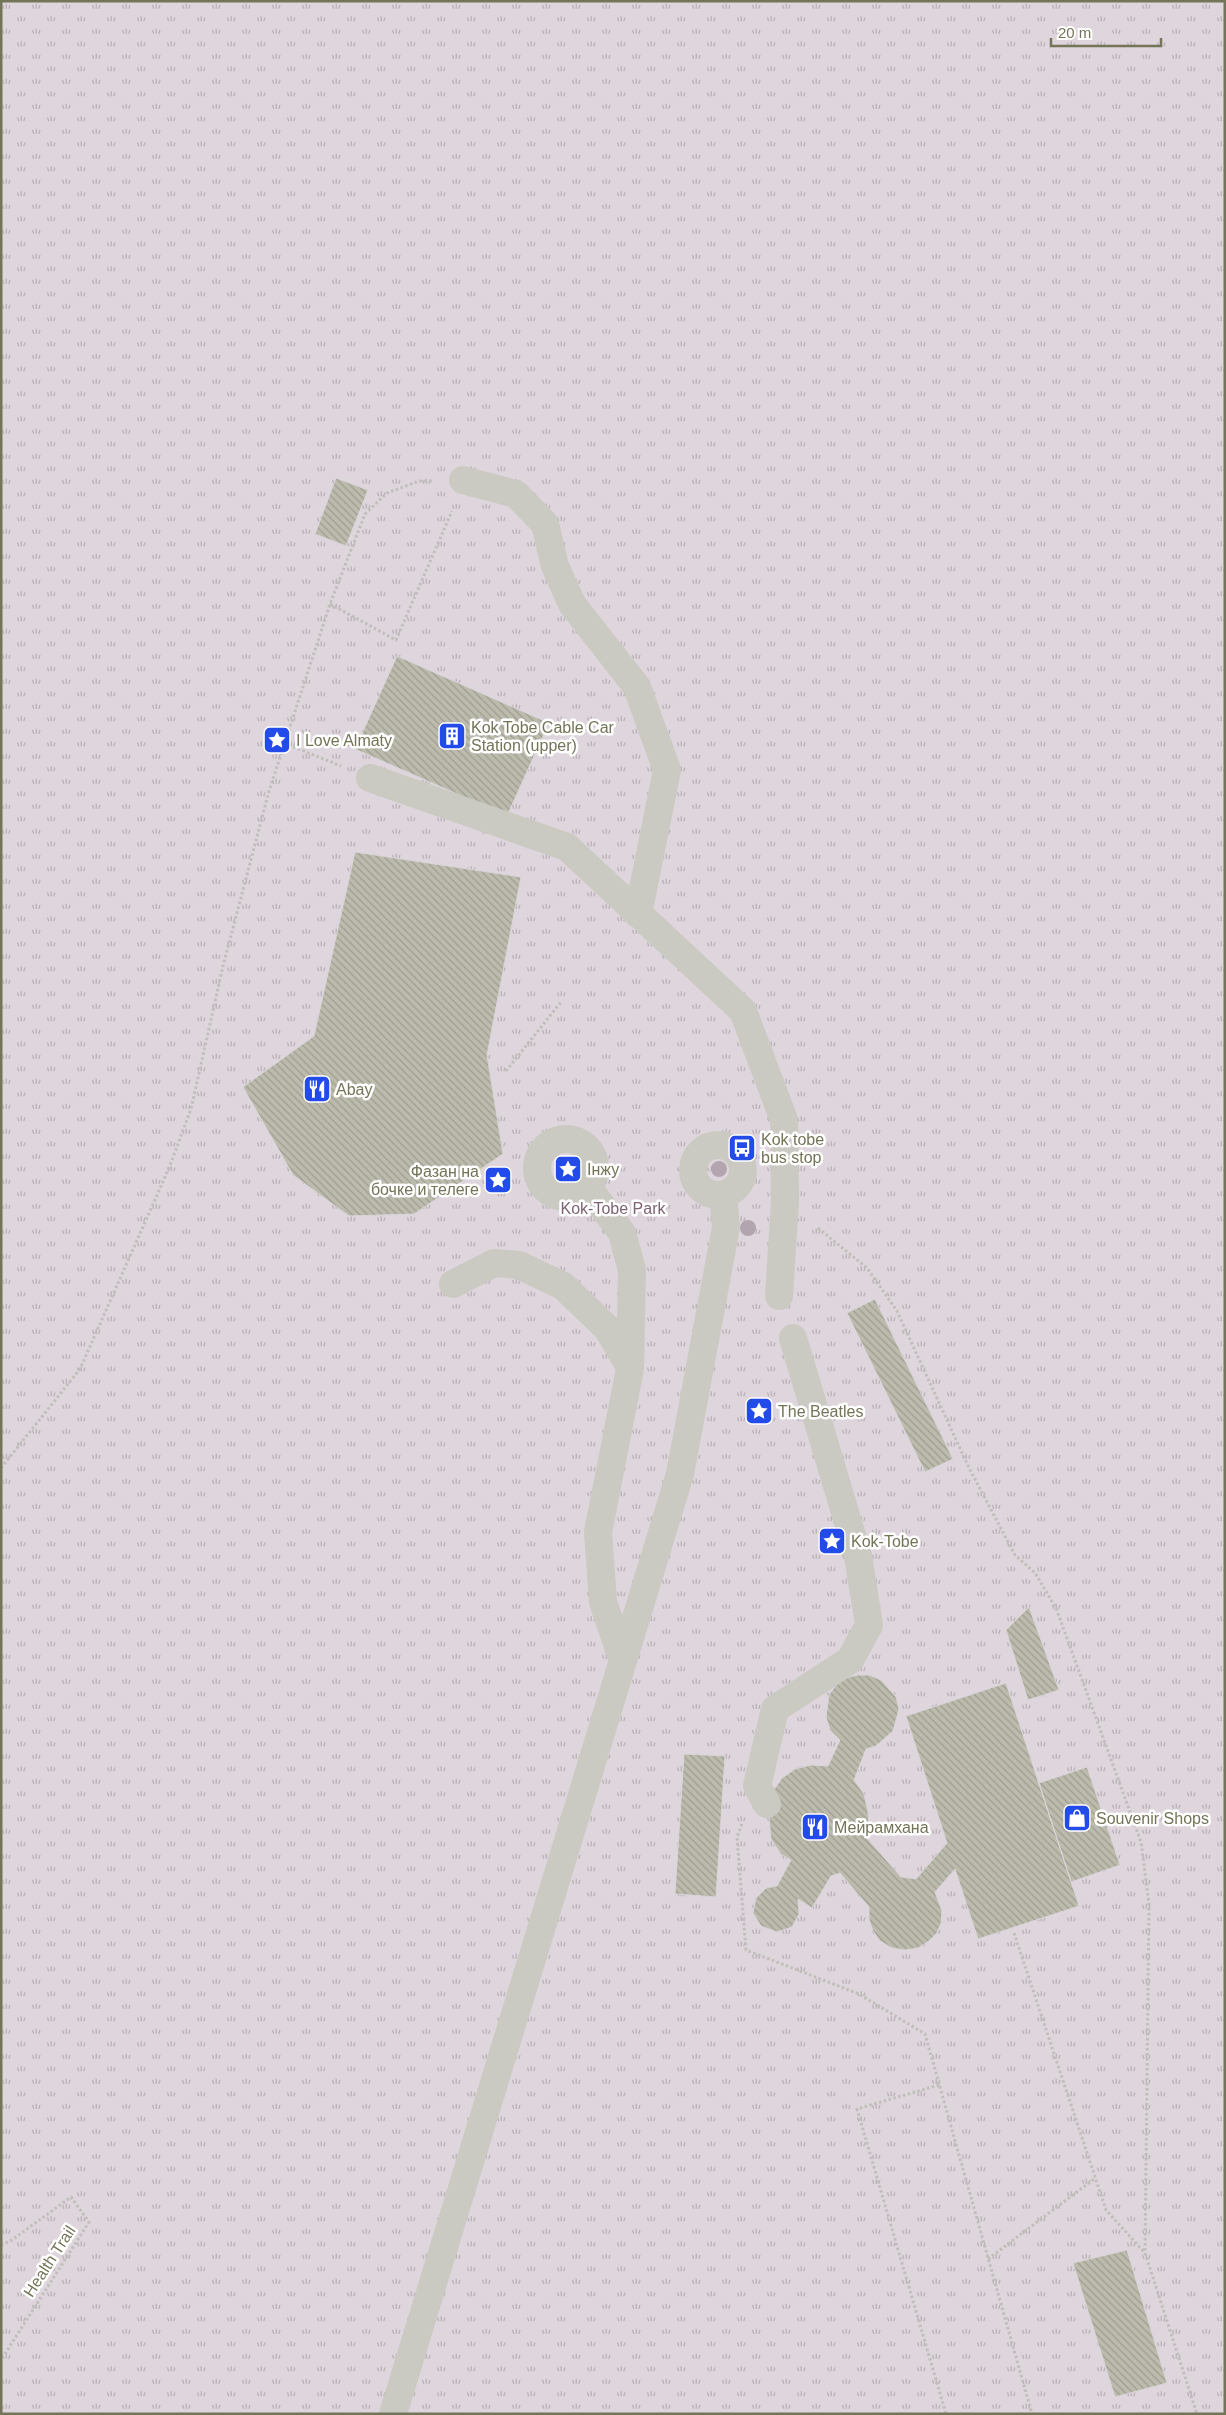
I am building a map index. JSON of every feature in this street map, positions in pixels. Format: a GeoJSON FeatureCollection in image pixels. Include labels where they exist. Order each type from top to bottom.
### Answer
{"type":"FeatureCollection","features":[{"type":"Feature","properties":{"kind":"street"},"geometry":{"type":"LineString","coordinates":[[463,480],[516,494],[545,524],[555,566],[572,604],[637,687],[667,770],[638,914]]}},
{"type":"Feature","properties":{"kind":"street"},"geometry":{"type":"LineString","coordinates":[[370,778],[567,847],[743,1012],[784,1120],[785,1201],[778,1296]]}},
{"type":"Feature","properties":{"kind":"street"},"geometry":{"type":"LineString","coordinates":[[588,1187],[622,1233],[632,1270],[630,1369],[598,1532],[603,1602],[623,1661]]}},
{"type":"Feature","properties":{"kind":"street"},"geometry":{"type":"LineString","coordinates":[[393,2414],[680,1474],[726,1227],[723,1195]]}},
{"type":"Feature","properties":{"kind":"street"},"geometry":{"type":"LineString","coordinates":[[453,1284],[494,1263],[520,1264],[562,1286],[607,1328],[630,1369]]}},
{"type":"Feature","properties":{"kind":"street"},"geometry":{"type":"LineString","coordinates":[[762,1795],[775,1709],[850,1660],[869,1625],[858,1556],[793,1338]]}},
{"type":"Feature","properties":{"kind":"path"},"geometry":{"type":"LineString","coordinates":[[1,1468],[80,1369],[169,1168],[191,1109],[223,966],[269,791],[330,604],[365,514],[387,493],[419,481],[463,480]]}},
{"type":"Feature","properties":{"kind":"path"},"geometry":{"type":"LineString","coordinates":[[330,604],[396,640],[445,531]]}},
{"type":"Feature","properties":{"kind":"path"},"geometry":{"type":"LineString","coordinates":[[284,743],[370,778]]}},
{"type":"Feature","properties":{"kind":"path"},"geometry":{"type":"LineString","coordinates":[[506,1071],[561,1002]]}},
{"type":"Feature","properties":{"kind":"path"},"geometry":{"type":"LineString","coordinates":[[785,1201],[867,1268],[897,1311],[969,1468],[1010,1546],[1015,1555],[1035,1573],[1056,1608],[1141,1842],[1149,1904],[1145,2253],[1197,2414]]}},
{"type":"Feature","properties":{"kind":"path"},"geometry":{"type":"LineString","coordinates":[[762,1795],[737,1837],[746,1950],[859,1994],[925,2034],[1032,2414]]}},
{"type":"Feature","properties":{"kind":"path"},"geometry":{"type":"LineString","coordinates":[[1014,1934],[1094,2179],[1106,2210],[1145,2253]]}},
{"type":"Feature","properties":{"kind":"path"},"geometry":{"type":"LineString","coordinates":[[939,2085],[857,2109],[946,2414]]}},
{"type":"Feature","properties":{"kind":"path"},"geometry":{"type":"LineString","coordinates":[[988,2259],[1094,2179]]}},
{"type":"Feature","properties":{"kind":"path","name":"Health Trail"},"geometry":{"type":"LineString","coordinates":[[1,2245],[12,2240],[71,2198],[89,2222],[1,2360]]}},
{"type":"Feature","properties":{"kind":"green space","name":"Kok-Tobe Park"},"geometry":{"type":"Polygon","coordinates":[[[1,1],[1225,1],[1225,2414],[1,2414],[1,1]]]}},
{"type":"Feature","properties":{"kind":"building"},"geometry":{"type":"Polygon","coordinates":[[[336,478],[368,490],[346,546],[315,534],[336,478]]]}},
{"type":"Feature","properties":{"kind":"building","name":"Kok Tobe Cable Car Station (upper)"},"geometry":{"type":"Polygon","coordinates":[[[397,656],[549,723],[507,816],[355,749],[397,656]]]}},
{"type":"Feature","properties":{"kind":"building"},"geometry":{"type":"Polygon","coordinates":[[[355,852],[521,877],[487,1055],[503,1154],[414,1214],[349,1216],[293,1175],[243,1087],[314,1036],[355,852]]]}},
{"type":"Feature","properties":{"kind":"building"},"geometry":{"type":"Polygon","coordinates":[[[875,1299],[953,1459],[925,1472],[847,1313],[875,1299]]]}},
{"type":"Feature","properties":{"kind":"building"},"geometry":{"type":"Polygon","coordinates":[[[1029,1607],[1059,1690],[1028,1700],[1006,1630],[1029,1607]]]}},
{"type":"Feature","properties":{"kind":"building"},"geometry":{"type":"Polygon","coordinates":[[[857,1675],[869,1675],[881,1680],[896,1697],[899,1709],[893,1731],[876,1746],[866,1749],[854,1780],[864,1794],[868,1812],[869,1825],[866,1837],[901,1877],[916,1879],[947,1843],[906,1716],[1006,1683],[1079,1906],[978,1939],[955,1869],[935,1892],[942,1911],[941,1923],[937,1933],[918,1948],[905,1950],[892,1948],[880,1941],[873,1931],[869,1919],[869,1907],[840,1873],[831,1876],[812,1908],[798,1899],[799,1914],[792,1927],[777,1932],[761,1926],[753,1913],[756,1898],[766,1888],[777,1886],[791,1860],[781,1854],[771,1839],[768,1807],[773,1791],[782,1778],[795,1769],[811,1765],[828,1766],[840,1740],[830,1730],[826,1717],[829,1695],[836,1685],[846,1678],[857,1675]]]}},
{"type":"Feature","properties":{"kind":"building"},"geometry":{"type":"Polygon","coordinates":[[[684,1754],[725,1756],[716,1897],[675,1894],[684,1754]]]}},
{"type":"Feature","properties":{"kind":"building","name":"Souvenir Shops"},"geometry":{"type":"Polygon","coordinates":[[[1087,1767],[1120,1865],[1071,1882],[1039,1783],[1087,1767]]]}},
{"type":"Feature","properties":{"kind":"building"},"geometry":{"type":"Polygon","coordinates":[[[1127,2250],[1167,2383],[1115,2397],[1073,2263],[1127,2250]]]}},
{"type":"Feature","properties":{"kind":"place","name":"Kok Tobe Cable Car Station (upper)"},"geometry":{"type":"Point","coordinates":[452,736]}},
{"type":"Feature","properties":{"kind":"place","name":"I Love Almaty"},"geometry":{"type":"Point","coordinates":[277,740]}},
{"type":"Feature","properties":{"kind":"place","name":"Abay"},"geometry":{"type":"Point","coordinates":[317,1089]}},
{"type":"Feature","properties":{"kind":"place","name":"Kok tobe bus stop"},"geometry":{"type":"Point","coordinates":[742,1148]}},
{"type":"Feature","properties":{"kind":"place","name":"Інжу"},"geometry":{"type":"Point","coordinates":[568,1169]}},
{"type":"Feature","properties":{"kind":"place","name":"Фазан на бочке и телеге"},"geometry":{"type":"Point","coordinates":[498,1180]}},
{"type":"Feature","properties":{"kind":"place","name":"The Beatles"},"geometry":{"type":"Point","coordinates":[759,1411]}},
{"type":"Feature","properties":{"kind":"place","name":"Kok-Tobe"},"geometry":{"type":"Point","coordinates":[832,1541]}},
{"type":"Feature","properties":{"kind":"place","name":"Souvenir Shops"},"geometry":{"type":"Point","coordinates":[1077,1818]}},
{"type":"Feature","properties":{"kind":"place","name":"Мейрамхана"},"geometry":{"type":"Point","coordinates":[815,1827]}}]}
